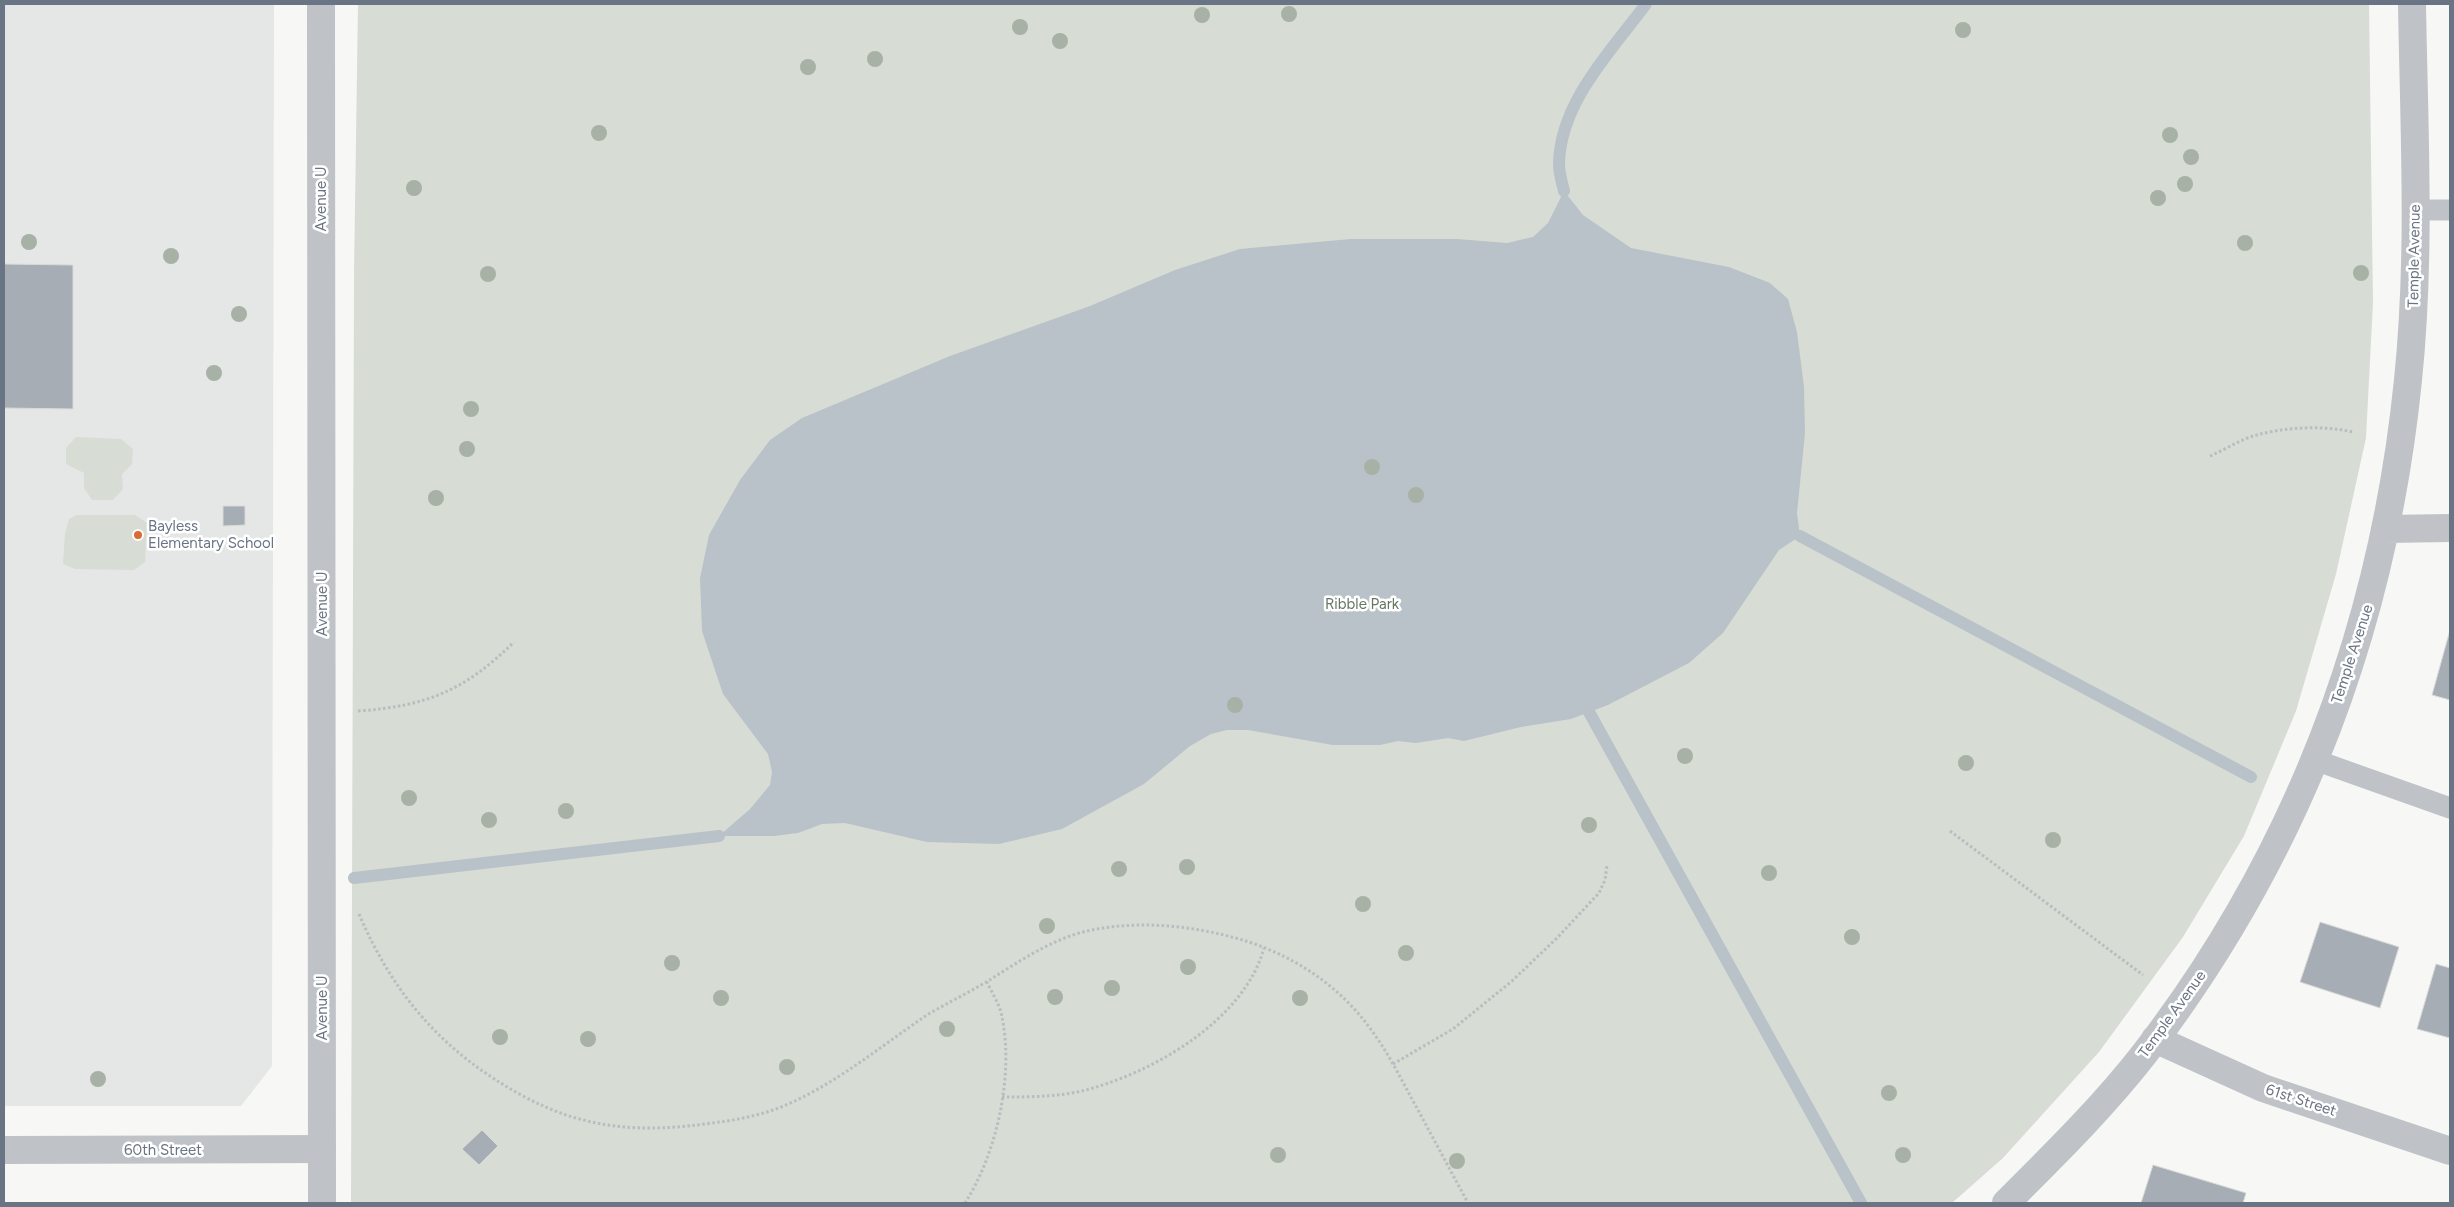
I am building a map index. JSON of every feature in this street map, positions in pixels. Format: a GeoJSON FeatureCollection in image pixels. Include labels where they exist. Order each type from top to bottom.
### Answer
{"type":"FeatureCollection","features":[{"type":"Feature","properties":{"kind":"street","name":"Avenue U"},"geometry":{"type":"LineString","coordinates":[[321,4],[322,1203]]}},
{"type":"Feature","properties":{"kind":"street","name":"Temple Avenue"},"geometry":{"type":"LineString","coordinates":[[2006,1203],[2075,1135],[2155,1039],[2204,969],[2259,878],[2305,784],[2346,676],[2374,585],[2386,529],[2395,482],[2409,378],[2417,251],[2412,4]]}},
{"type":"Feature","properties":{"kind":"street"},"geometry":{"type":"LineString","coordinates":[[2386,529],[2450,528]]}},
{"type":"Feature","properties":{"kind":"street","name":"61st Street"},"geometry":{"type":"LineString","coordinates":[[2155,1039],[2263,1088],[2450,1151]]}},
{"type":"Feature","properties":{"kind":"street","name":"60th Street"},"geometry":{"type":"LineString","coordinates":[[4,1150],[322,1149]]}},
{"type":"Feature","properties":{"kind":"lane"},"geometry":{"type":"LineString","coordinates":[[2416,210],[2450,210]]}},
{"type":"Feature","properties":{"kind":"lane"},"geometry":{"type":"LineString","coordinates":[[2315,760],[2450,808]]}},
{"type":"Feature","properties":{"kind":"path"},"geometry":{"type":"LineString","coordinates":[[2210,456],[2252,436],[2294,429],[2337,429],[2353,432]]}},
{"type":"Feature","properties":{"kind":"path"},"geometry":{"type":"LineString","coordinates":[[358,711],[394,708],[427,700],[462,686],[493,663],[514,642]]}},
{"type":"Feature","properties":{"kind":"path"},"geometry":{"type":"LineString","coordinates":[[1950,831],[2143,975]]}},
{"type":"Feature","properties":{"kind":"path"},"geometry":{"type":"LineString","coordinates":[[1393,1064],[1452,1029],[1512,981],[1557,938],[1599,893],[1605,880],[1607,864]]}},
{"type":"Feature","properties":{"kind":"path"},"geometry":{"type":"LineString","coordinates":[[358,911],[374,949],[398,986],[423,1018],[455,1052],[493,1079],[535,1102],[583,1121],[632,1130],[683,1128],[740,1119],[784,1106],[817,1090],[930,1014],[1051,945],[1084,932],[1122,925],[1162,925],[1214,932],[1264,948],[1298,963],[1350,1006],[1368,1026],[1393,1064],[1468,1203]]}},
{"type":"Feature","properties":{"kind":"path"},"geometry":{"type":"LineString","coordinates":[[1002,1096],[1038,1097],[1081,1091],[1132,1074],[1176,1052],[1222,1014],[1243,989],[1260,963],[1264,948]]}},
{"type":"Feature","properties":{"kind":"path"},"geometry":{"type":"LineString","coordinates":[[966,1203],[982,1174],[996,1134],[1002,1096],[1005,1040],[1002,1015],[987,982]]}},
{"type":"Feature","properties":{"kind":"shaded area","name":"Bayless Elementary School"},"geometry":{"type":"Polygon","coordinates":[[[4,4],[274,4],[272,1066],[241,1106],[4,1106],[4,4]]]}},
{"type":"Feature","properties":{"kind":"shaded area"},"geometry":{"type":"Polygon","coordinates":[[[1564,191],[1583,215],[1631,248],[1729,267],[1770,283],[1788,299],[1797,332],[1804,387],[1805,433],[1797,513],[1800,536],[1779,550],[1723,633],[1689,663],[1608,705],[1571,719],[1521,727],[1464,741],[1448,738],[1416,743],[1398,741],[1380,745],[1333,745],[1248,730],[1227,730],[1211,734],[1190,746],[1144,784],[1062,829],[999,844],[927,842],[845,823],[822,824],[798,833],[774,836],[719,836],[750,809],[770,785],[772,772],[768,754],[723,694],[702,631],[700,578],[709,535],[740,480],[770,440],[802,418],[950,356],[1090,306],[1175,270],[1240,249],[1351,239],[1457,239],[1507,243],[1533,237],[1548,223],[1564,191]]]}},
{"type":"Feature","properties":{"kind":"green space","name":"Ribble Park"},"geometry":{"type":"Polygon","coordinates":[[[358,4],[2369,4],[2373,303],[2366,438],[2336,574],[2296,711],[2244,836],[2183,937],[2099,1052],[2003,1158],[1952,1203],[351,1203],[354,275],[358,4]]]}},
{"type":"Feature","properties":{"kind":"green space"},"geometry":{"type":"Polygon","coordinates":[[[76,437],[121,439],[133,449],[132,464],[122,474],[123,489],[113,500],[92,500],[84,488],[84,473],[66,464],[66,448],[76,437]]]}},
{"type":"Feature","properties":{"kind":"green space"},"geometry":{"type":"Polygon","coordinates":[[[77,515],[135,515],[147,523],[145,562],[134,570],[75,569],[63,564],[65,534],[69,519],[77,515]]]}},
{"type":"Feature","properties":{"kind":"building"},"geometry":{"type":"Polygon","coordinates":[[[4,264],[73,265],[73,409],[4,408],[4,264]]]}},
{"type":"Feature","properties":{"kind":"building"},"geometry":{"type":"Polygon","coordinates":[[[223,506],[245,506],[245,525],[223,526],[223,506]]]}},
{"type":"Feature","properties":{"kind":"building"},"geometry":{"type":"Polygon","coordinates":[[[2450,630],[2450,700],[2432,695],[2450,630]]]}},
{"type":"Feature","properties":{"kind":"building"},"geometry":{"type":"Polygon","coordinates":[[[2320,922],[2399,947],[2380,1008],[2300,982],[2320,922]]]}},
{"type":"Feature","properties":{"kind":"building"},"geometry":{"type":"Polygon","coordinates":[[[2436,964],[2450,968],[2450,1038],[2417,1029],[2436,964]]]}},
{"type":"Feature","properties":{"kind":"building"},"geometry":{"type":"Polygon","coordinates":[[[482,1130],[498,1146],[479,1165],[462,1149],[482,1130]]]}},
{"type":"Feature","properties":{"kind":"building"},"geometry":{"type":"Polygon","coordinates":[[[2153,1165],[2246,1193],[2243,1203],[2141,1203],[2153,1165]]]}},
{"type":"Feature","properties":{"kind":"waterway"},"geometry":{"type":"LineString","coordinates":[[1564,191],[1559,164],[1562,141],[1568,119],[1590,78],[1646,4]]}},
{"type":"Feature","properties":{"kind":"waterway"},"geometry":{"type":"LineString","coordinates":[[1800,536],[2251,777]]}},
{"type":"Feature","properties":{"kind":"waterway"},"geometry":{"type":"LineString","coordinates":[[1589,712],[1861,1203]]}},
{"type":"Feature","properties":{"kind":"waterway"},"geometry":{"type":"LineString","coordinates":[[354,878],[719,836]]}},
{"type":"Feature","properties":{"kind":"place","name":"Bayless Elementary School"},"geometry":{"type":"Point","coordinates":[138,535]}}]}
